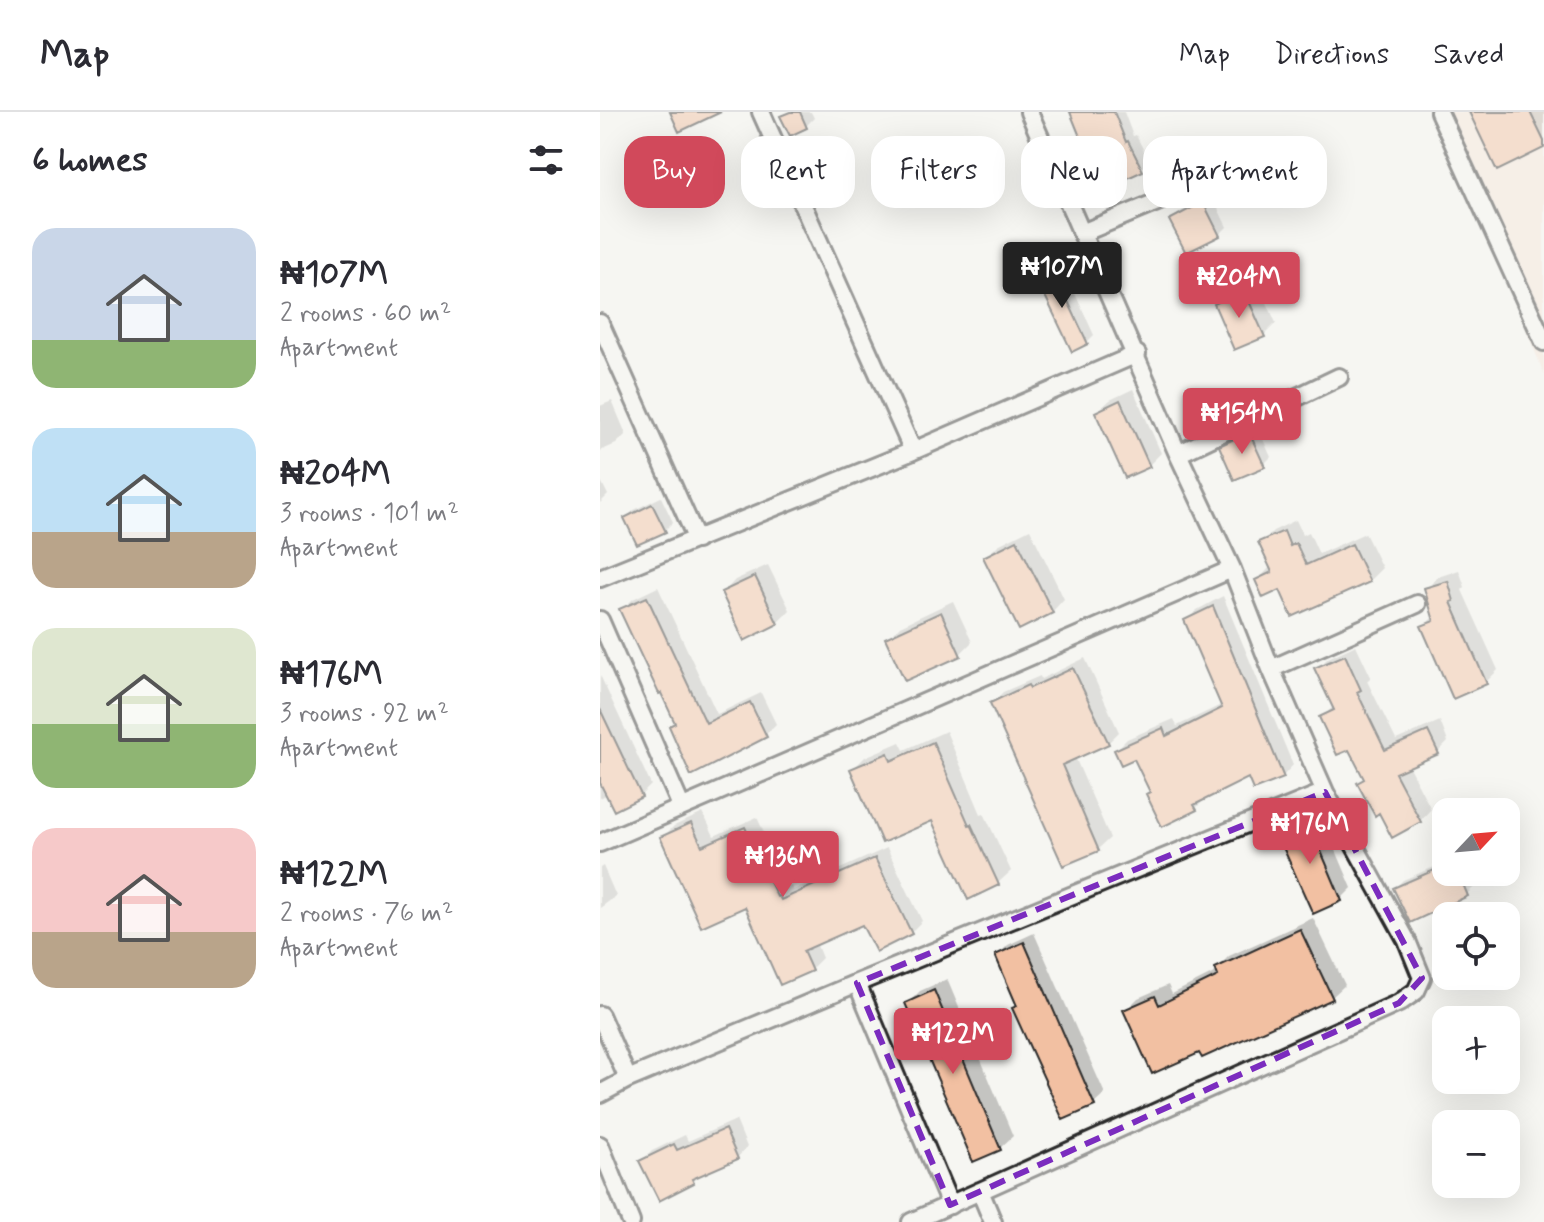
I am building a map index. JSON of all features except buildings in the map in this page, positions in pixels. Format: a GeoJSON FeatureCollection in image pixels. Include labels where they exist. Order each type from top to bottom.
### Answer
{"type":"FeatureCollection","features":[{"type":"Feature","properties":{"kind":"street"},"geometry":{"type":"LineString","coordinates":[[761,112],[913,451]]}},
{"type":"Feature","properties":{"kind":"street"},"geometry":{"type":"LineString","coordinates":[[911,1222],[1399,1003],[1416,991],[1422,978],[1407,941],[1325,792],[1271,669],[1232,569],[1178,454],[1029,112]]}},
{"type":"Feature","properties":{"kind":"street"},"geometry":{"type":"LineString","coordinates":[[1439,112],[1544,342]]}},
{"type":"Feature","properties":{"kind":"street"},"geometry":{"type":"LineString","coordinates":[[1082,233],[1143,208]]}},
{"type":"Feature","properties":{"kind":"street"},"geometry":{"type":"LineString","coordinates":[[600,323],[697,540]]}},
{"type":"Feature","properties":{"kind":"street"},"geometry":{"type":"LineString","coordinates":[[600,578],[913,451],[1137,354]]}},
{"type":"Feature","properties":{"kind":"street"},"geometry":{"type":"LineString","coordinates":[[1178,454],[1339,377]]}},
{"type":"Feature","properties":{"kind":"street"},"geometry":{"type":"LineString","coordinates":[[600,843],[1232,569]]}},
{"type":"Feature","properties":{"kind":"street"},"geometry":{"type":"LineString","coordinates":[[1271,669],[1417,604]]}},
{"type":"Feature","properties":{"kind":"street"},"geometry":{"type":"LineString","coordinates":[[600,620],[681,806]]}},
{"type":"Feature","properties":{"kind":"street"},"geometry":{"type":"LineString","coordinates":[[600,1094],[628,1079],[857,983],[1325,792]]}},
{"type":"Feature","properties":{"kind":"street"},"geometry":{"type":"LineString","coordinates":[[857,983],[950,1205]]}},
{"type":"Feature","properties":{"kind":"street"},"geometry":{"type":"LineString","coordinates":[[600,1015],[628,1079]]}},
{"type":"Feature","properties":{"kind":"street"},"geometry":{"type":"LineString","coordinates":[[600,1145],[631,1222]]}},
{"type":"Feature","properties":{"kind":"street"},"geometry":{"type":"LineString","coordinates":[[980,1191],[993,1222]]}},
{"type":"Feature","properties":{"kind":"highlighted area"},"geometry":{"type":"Polygon","coordinates":[[[1325,792],[1422,978],[1399,1003],[950,1205],[857,983],[1325,792]]]}},
{"type":"Feature","properties":{"kind":"shaded area"},"geometry":{"type":"Polygon","coordinates":[[[1438,112],[1544,112],[1544,374],[1438,112]]]}}]}
